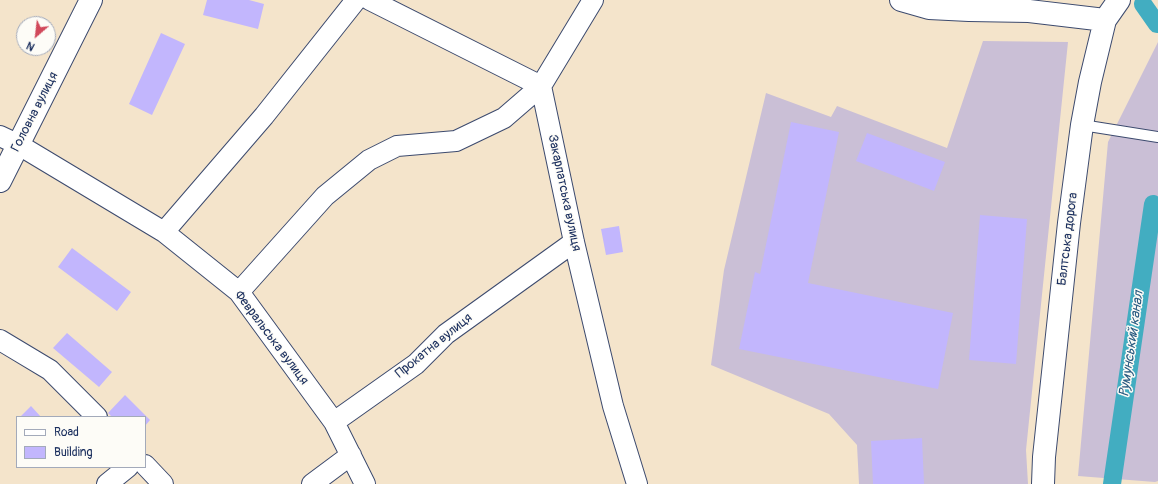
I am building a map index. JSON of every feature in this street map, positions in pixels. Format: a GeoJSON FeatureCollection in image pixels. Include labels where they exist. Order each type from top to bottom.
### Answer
{"type":"FeatureCollection","features":[{"type":"Feature","properties":{"kind":"main road","name":"Головна вулиця"},"geometry":{"type":"LineString","coordinates":[[0,181],[10,140],[91,0]]}},
{"type":"Feature","properties":{"kind":"main road"},"geometry":{"type":"LineString","coordinates":[[901,0],[929,8],[969,10],[1029,11],[1067,7],[1105,20]]}},
{"type":"Feature","properties":{"kind":"main road","name":"Балтська дорога"},"geometry":{"type":"LineString","coordinates":[[1043,484],[1044,457],[1068,230],[1082,125],[1090,82],[1105,20],[1119,0]]}},
{"type":"Feature","properties":{"kind":"street"},"geometry":{"type":"LineString","coordinates":[[164,232],[264,116],[356,0]]}},
{"type":"Feature","properties":{"kind":"street"},"geometry":{"type":"LineString","coordinates":[[370,0],[541,86]]}},
{"type":"Feature","properties":{"kind":"street"},"geometry":{"type":"LineString","coordinates":[[239,292],[326,196],[369,160],[397,146],[456,141],[504,118],[541,86],[593,0]]}},
{"type":"Feature","properties":{"kind":"street","name":"Закарпатська вулиця"},"geometry":{"type":"LineString","coordinates":[[541,86],[574,242],[613,406],[637,484]]}},
{"type":"Feature","properties":{"kind":"street","name":"Февральська вулиця"},"geometry":{"type":"LineString","coordinates":[[10,140],[164,232],[239,292],[334,422],[365,484]]}},
{"type":"Feature","properties":{"kind":"street","name":"Прокатна вулиця"},"geometry":{"type":"LineString","coordinates":[[334,422],[416,364],[446,334],[574,242]]}},
{"type":"Feature","properties":{"kind":"street"},"geometry":{"type":"LineString","coordinates":[[0,340],[50,370],[96,416]]}},
{"type":"Feature","properties":{"kind":"street"},"geometry":{"type":"LineString","coordinates":[[312,484],[351,455]]}},
{"type":"Feature","properties":{"kind":"street"},"geometry":{"type":"LineString","coordinates":[[146,466],[163,484]]}},
{"type":"Feature","properties":{"kind":"street"},"geometry":{"type":"LineString","coordinates":[[107,484],[127,468]]}},
{"type":"Feature","properties":{"kind":"lane"},"geometry":{"type":"LineString","coordinates":[[1082,125],[1158,137]]}},
{"type":"Feature","properties":{"kind":"shaded area"},"geometry":{"type":"Polygon","coordinates":[[[983,41],[1068,42],[1026,450],[1028,484],[859,484],[857,445],[829,414],[711,365],[724,270],[766,93],[831,117],[837,106],[947,148],[983,41]]]}},
{"type":"Feature","properties":{"kind":"shaded area"},"geometry":{"type":"Polygon","coordinates":[[[1158,42],[1158,481],[1078,476],[1108,142],[1158,42]]]}},
{"type":"Feature","properties":{"kind":"building"},"geometry":{"type":"Polygon","coordinates":[[[207,0],[249,0],[264,4],[258,29],[203,15],[207,0]]]}},
{"type":"Feature","properties":{"kind":"building"},"geometry":{"type":"Polygon","coordinates":[[[161,33],[185,44],[152,115],[129,104],[161,33]]]}},
{"type":"Feature","properties":{"kind":"building"},"geometry":{"type":"Polygon","coordinates":[[[791,122],[839,132],[808,283],[953,313],[938,389],[739,349],[755,272],[760,274],[791,122]]]}},
{"type":"Feature","properties":{"kind":"building"},"geometry":{"type":"Polygon","coordinates":[[[867,133],[945,162],[934,191],[856,161],[867,133]]]}},
{"type":"Feature","properties":{"kind":"building"},"geometry":{"type":"Polygon","coordinates":[[[980,215],[1027,219],[1016,364],[969,360],[980,215]]]}},
{"type":"Feature","properties":{"kind":"building"},"geometry":{"type":"Polygon","coordinates":[[[619,226],[623,252],[606,255],[601,229],[619,226]]]}},
{"type":"Feature","properties":{"kind":"building"},"geometry":{"type":"Polygon","coordinates":[[[72,248],[131,292],[117,311],[58,267],[72,248]]]}},
{"type":"Feature","properties":{"kind":"building"},"geometry":{"type":"Polygon","coordinates":[[[67,333],[112,372],[99,387],[53,348],[67,333]]]}},
{"type":"Feature","properties":{"kind":"building"},"geometry":{"type":"Polygon","coordinates":[[[125,395],[146,416],[111,416],[108,413],[125,395]]]}},
{"type":"Feature","properties":{"kind":"building"},"geometry":{"type":"Polygon","coordinates":[[[31,406],[40,416],[21,416],[31,406]]]}},
{"type":"Feature","properties":{"kind":"building"},"geometry":{"type":"Polygon","coordinates":[[[146,416],[150,420],[146,425],[146,416]]]}},
{"type":"Feature","properties":{"kind":"building"},"geometry":{"type":"Polygon","coordinates":[[[922,438],[924,484],[873,484],[871,441],[922,438]]]}},
{"type":"Feature","properties":{"kind":"waterway","name":"Румунський канал"},"geometry":{"type":"LineString","coordinates":[[1143,4],[1157,24]]}},
{"type":"Feature","properties":{"kind":"waterway","name":"Румунський канал"},"geometry":{"type":"LineString","coordinates":[[1112,484],[1153,204]]}}]}
